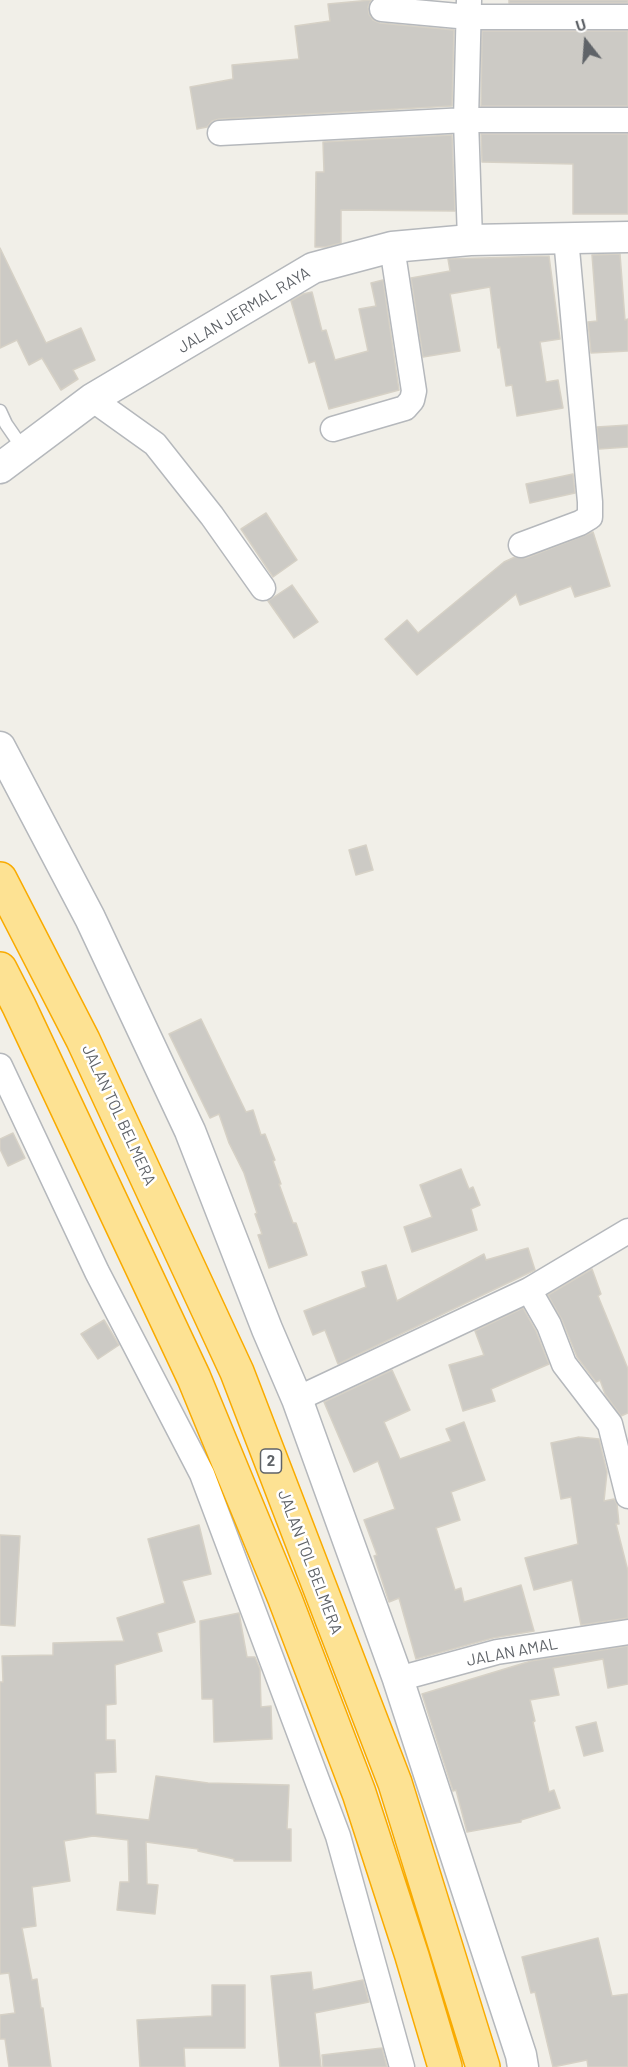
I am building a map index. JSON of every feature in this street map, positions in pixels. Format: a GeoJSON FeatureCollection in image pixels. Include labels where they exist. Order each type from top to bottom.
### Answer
{"type":"FeatureCollection","features":[{"type":"Feature","properties":{"kind":"highway","name":"JALAN TOL BELMERA"},"geometry":{"type":"LineString","coordinates":[[0,879],[83,1040],[237,1372],[394,1783],[483,2067]]}},
{"type":"Feature","properties":{"kind":"highway"},"geometry":{"type":"LineString","coordinates":[[0,969],[194,1378],[285,1599],[359,1793],[445,2067]]}},
{"type":"Feature","properties":{"kind":"street"},"geometry":{"type":"LineString","coordinates":[[382,9],[469,9],[628,17]]}},
{"type":"Feature","properties":{"kind":"street"},"geometry":{"type":"LineString","coordinates":[[469,9],[466,120],[470,240]]}},
{"type":"Feature","properties":{"kind":"street"},"geometry":{"type":"LineString","coordinates":[[220,133],[466,120],[628,120]]}},
{"type":"Feature","properties":{"kind":"street","name":"JALAN JERMAL RAYA"},"geometry":{"type":"LineString","coordinates":[[0,468],[92,399],[313,268],[392,247],[470,240],[628,237]]}},
{"type":"Feature","properties":{"kind":"street"},"geometry":{"type":"LineString","coordinates":[[521,545],[590,517],[566,238]]}},
{"type":"Feature","properties":{"kind":"street"},"geometry":{"type":"LineString","coordinates":[[333,429],[405,408],[412,400],[414,391],[392,247]]}},
{"type":"Feature","properties":{"kind":"street"},"geometry":{"type":"LineString","coordinates":[[92,399],[155,444],[212,516],[263,588]]}},
{"type":"Feature","properties":{"kind":"street"},"geometry":{"type":"LineString","coordinates":[[0,747],[90,918],[190,1131],[267,1329],[297,1399],[398,1679],[523,2067]]}},
{"type":"Feature","properties":{"kind":"street"},"geometry":{"type":"LineString","coordinates":[[0,1066],[97,1272],[202,1474],[338,1836],[402,2067]]}},
{"type":"Feature","properties":{"kind":"street"},"geometry":{"type":"LineString","coordinates":[[297,1399],[529,1290],[628,1231]]}},
{"type":"Feature","properties":{"kind":"street"},"geometry":{"type":"LineString","coordinates":[[529,1290],[549,1325],[564,1364],[610,1424],[628,1496]]}},
{"type":"Feature","properties":{"kind":"street","name":"JALAN AMAL"},"geometry":{"type":"LineString","coordinates":[[398,1679],[497,1652],[628,1632]]}},
{"type":"Feature","properties":{"kind":"lane"},"geometry":{"type":"LineString","coordinates":[[0,411],[24,450]]}},
{"type":"Feature","properties":{"kind":"building"},"geometry":{"type":"Polygon","coordinates":[[[371,0],[368,7],[369,14],[373,20],[380,23],[454,30],[452,106],[219,119],[212,121],[207,127],[197,129],[190,87],[233,79],[232,65],[299,59],[295,26],[330,21],[328,4],[371,0]]]}},
{"type":"Feature","properties":{"kind":"building"},"geometry":{"type":"Polygon","coordinates":[[[509,0],[628,0],[628,3],[509,3],[509,0]]]}},
{"type":"Feature","properties":{"kind":"building"},"geometry":{"type":"Polygon","coordinates":[[[482,31],[628,31],[628,106],[481,106],[482,31]]]}},
{"type":"Feature","properties":{"kind":"building"},"geometry":{"type":"Polygon","coordinates":[[[481,134],[628,134],[628,214],[573,214],[573,164],[482,162],[481,134]]]}},
{"type":"Feature","properties":{"kind":"building"},"geometry":{"type":"Polygon","coordinates":[[[452,135],[455,211],[341,210],[341,243],[315,247],[316,172],[324,172],[323,142],[452,135]]]}},
{"type":"Feature","properties":{"kind":"building"},"geometry":{"type":"Polygon","coordinates":[[[0,248],[46,343],[81,328],[95,360],[73,370],[78,379],[61,390],[42,358],[29,365],[17,340],[0,348],[0,248]]]}},
{"type":"Feature","properties":{"kind":"building"},"geometry":{"type":"Polygon","coordinates":[[[620,254],[625,320],[628,319],[628,351],[591,353],[588,322],[597,321],[592,255],[620,254]]]}},
{"type":"Feature","properties":{"kind":"building"},"geometry":{"type":"Polygon","coordinates":[[[549,256],[560,339],[540,342],[546,382],[558,380],[563,408],[517,416],[512,385],[506,386],[500,347],[498,348],[490,287],[450,294],[460,351],[423,357],[411,278],[450,271],[448,259],[549,256]]]}},
{"type":"Feature","properties":{"kind":"building"},"geometry":{"type":"Polygon","coordinates":[[[383,280],[399,390],[329,409],[315,361],[309,363],[291,301],[312,292],[322,331],[326,330],[335,360],[368,351],[359,309],[376,306],[371,283],[383,280]]]}},
{"type":"Feature","properties":{"kind":"building"},"geometry":{"type":"Polygon","coordinates":[[[628,425],[628,447],[599,449],[597,427],[628,425]]]}},
{"type":"Feature","properties":{"kind":"building"},"geometry":{"type":"Polygon","coordinates":[[[573,474],[575,493],[530,503],[526,484],[573,474]]]}},
{"type":"Feature","properties":{"kind":"building"},"geometry":{"type":"Polygon","coordinates":[[[266,513],[297,560],[273,577],[241,529],[266,513]]]}},
{"type":"Feature","properties":{"kind":"building"},"geometry":{"type":"Polygon","coordinates":[[[593,532],[610,586],[575,597],[571,586],[520,605],[516,594],[417,675],[385,639],[407,620],[418,633],[504,562],[515,557],[526,558],[593,532]]]}},
{"type":"Feature","properties":{"kind":"building"},"geometry":{"type":"Polygon","coordinates":[[[292,585],[318,622],[294,638],[268,601],[292,585]]]}},
{"type":"Feature","properties":{"kind":"building"},"geometry":{"type":"Polygon","coordinates":[[[366,845],[373,870],[356,875],[349,850],[366,845]]]}},
{"type":"Feature","properties":{"kind":"building"},"geometry":{"type":"Polygon","coordinates":[[[201,1019],[246,1112],[253,1110],[261,1135],[265,1134],[275,1160],[273,1161],[281,1184],[279,1184],[307,1255],[269,1268],[258,1235],[262,1234],[255,1214],[257,1213],[244,1173],[229,1143],[219,1114],[210,1118],[169,1034],[201,1019]]]}},
{"type":"Feature","properties":{"kind":"building"},"geometry":{"type":"Polygon","coordinates":[[[13,1133],[25,1158],[8,1166],[0,1149],[0,1139],[13,1133]]]}},
{"type":"Feature","properties":{"kind":"building"},"geometry":{"type":"Polygon","coordinates":[[[461,1169],[469,1189],[473,1187],[480,1205],[471,1209],[477,1230],[412,1252],[404,1227],[432,1217],[420,1185],[461,1169]]]}},
{"type":"Feature","properties":{"kind":"building"},"geometry":{"type":"Polygon","coordinates":[[[528,1248],[535,1270],[338,1364],[325,1330],[313,1335],[304,1311],[366,1287],[362,1272],[386,1265],[397,1301],[484,1254],[486,1260],[528,1248]]]}},
{"type":"Feature","properties":{"kind":"building"},"geometry":{"type":"Polygon","coordinates":[[[592,1269],[601,1294],[598,1296],[628,1369],[628,1413],[621,1416],[605,1394],[600,1380],[596,1382],[577,1357],[562,1320],[548,1295],[592,1269]]]}},
{"type":"Feature","properties":{"kind":"building"},"geometry":{"type":"Polygon","coordinates":[[[523,1308],[536,1331],[549,1364],[491,1389],[495,1401],[463,1411],[449,1365],[484,1355],[475,1331],[523,1308]]]}},
{"type":"Feature","properties":{"kind":"building"},"geometry":{"type":"Polygon","coordinates":[[[104,1320],[119,1345],[98,1359],[81,1334],[104,1320]]]}},
{"type":"Feature","properties":{"kind":"building"},"geometry":{"type":"Polygon","coordinates":[[[392,1370],[410,1410],[384,1422],[400,1459],[451,1441],[446,1429],[464,1422],[485,1480],[451,1492],[460,1520],[436,1528],[455,1590],[461,1588],[464,1602],[521,1585],[534,1631],[493,1638],[416,1659],[399,1598],[389,1602],[374,1556],[377,1555],[364,1520],[395,1509],[378,1461],[354,1472],[324,1402],[392,1370]]]}},
{"type":"Feature","properties":{"kind":"building"},"geometry":{"type":"Polygon","coordinates":[[[579,1437],[599,1439],[607,1472],[604,1501],[614,1499],[617,1504],[619,1524],[616,1524],[628,1571],[628,1618],[581,1625],[572,1580],[534,1590],[525,1558],[578,1544],[571,1497],[561,1499],[551,1443],[579,1437]]]}},
{"type":"Feature","properties":{"kind":"building"},"geometry":{"type":"Polygon","coordinates":[[[199,1525],[211,1574],[182,1581],[195,1622],[157,1633],[162,1651],[115,1665],[116,1704],[106,1705],[106,1740],[115,1740],[116,1772],[95,1773],[96,1814],[149,1820],[156,1776],[208,1783],[289,1785],[287,1829],[291,1829],[291,1861],[234,1861],[234,1859],[198,1851],[198,1849],[146,1842],[147,1884],[158,1885],[155,1914],[117,1910],[120,1882],[129,1882],[128,1840],[93,1836],[64,1841],[70,1881],[32,1887],[36,1926],[22,1928],[32,1980],[37,1979],[51,2067],[9,2067],[5,2039],[0,2039],[0,2015],[15,2013],[9,1973],[0,1974],[0,1682],[3,1682],[2,1656],[53,1655],[53,1643],[124,1641],[117,1618],[165,1603],[148,1539],[199,1525]]]}},
{"type":"Feature","properties":{"kind":"building"},"geometry":{"type":"Polygon","coordinates":[[[0,1535],[20,1536],[15,1626],[0,1625],[0,1535]]]}},
{"type":"Feature","properties":{"kind":"building"},"geometry":{"type":"Polygon","coordinates":[[[239,1613],[247,1657],[255,1657],[260,1669],[261,1707],[271,1706],[272,1739],[214,1742],[213,1699],[202,1699],[200,1621],[239,1613]]]}},
{"type":"Feature","properties":{"kind":"building"},"geometry":{"type":"Polygon","coordinates":[[[628,1646],[628,1684],[608,1688],[603,1659],[553,1668],[559,1695],[530,1700],[549,1792],[554,1790],[560,1808],[521,1820],[521,1822],[467,1832],[456,1790],[453,1791],[422,1694],[531,1661],[628,1646]]]}},
{"type":"Feature","properties":{"kind":"building"},"geometry":{"type":"Polygon","coordinates":[[[596,1722],[603,1751],[584,1756],[576,1727],[596,1722]]]}},
{"type":"Feature","properties":{"kind":"building"},"geometry":{"type":"Polygon","coordinates":[[[598,1938],[612,1996],[628,1994],[628,2067],[588,2067],[587,2060],[553,2067],[535,1992],[531,1993],[522,1957],[598,1938]]]}},
{"type":"Feature","properties":{"kind":"building"},"geometry":{"type":"Polygon","coordinates":[[[311,1972],[313,1990],[363,1980],[369,2002],[315,2013],[321,2067],[280,2067],[271,1976],[311,1972]]]}},
{"type":"Feature","properties":{"kind":"building"},"geometry":{"type":"Polygon","coordinates":[[[212,1985],[245,1985],[245,2048],[184,2048],[185,2067],[140,2067],[137,2020],[212,2016],[212,1985]]]}},
{"type":"Feature","properties":{"kind":"building"},"geometry":{"type":"Polygon","coordinates":[[[382,2048],[387,2067],[323,2067],[322,2055],[382,2048]]]}}]}
